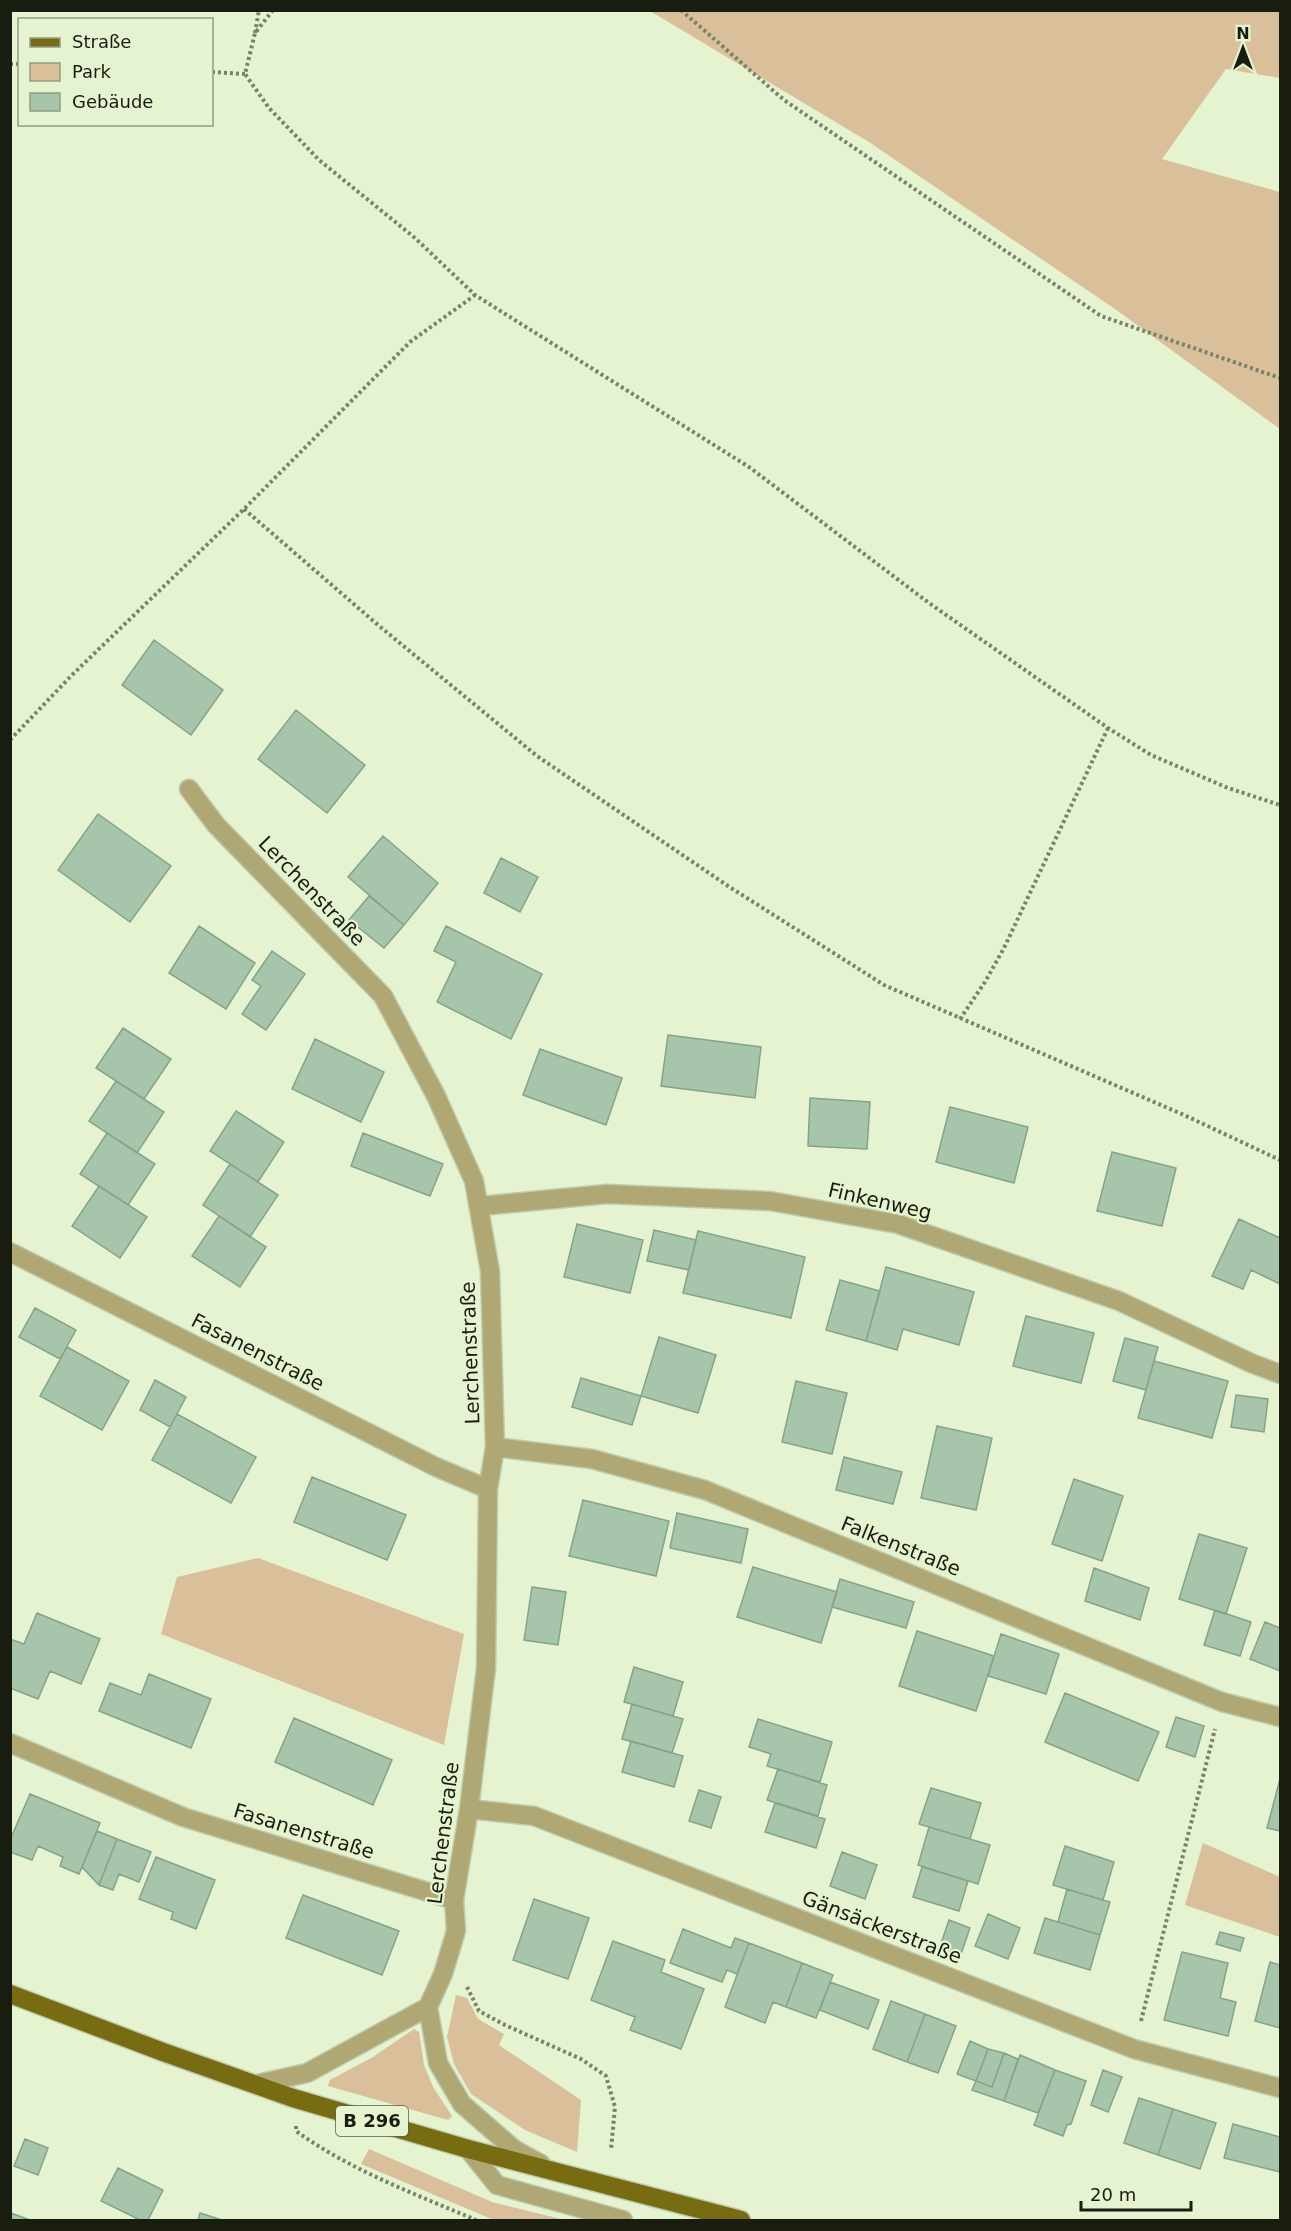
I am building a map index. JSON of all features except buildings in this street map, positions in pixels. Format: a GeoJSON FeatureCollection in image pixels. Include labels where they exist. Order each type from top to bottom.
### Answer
{"type":"FeatureCollection","features":[{"type":"Feature","properties":{"kind":"main road","name":"B 296"},"geometry":{"type":"LineString","coordinates":[[10,1994],[293,2098],[468,2149],[741,2220]]}},
{"type":"Feature","properties":{"kind":"street","name":"Lerchenstraße"},"geometry":{"type":"LineString","coordinates":[[189,789],[216,825],[383,996],[436,1096],[474,1181],[480,1206],[490,1271],[495,1447],[488,1489],[486,1668],[469,1809],[454,1900],[456,1930],[443,1974],[428,2007]]}},
{"type":"Feature","properties":{"kind":"street","name":"Finkenweg"},"geometry":{"type":"LineString","coordinates":[[480,1206],[607,1194],[642,1195],[770,1201],[898,1224],[1119,1301],[1281,1374]]}},
{"type":"Feature","properties":{"kind":"street","name":"Fasanenstraße"},"geometry":{"type":"LineString","coordinates":[[10,1252],[436,1467],[488,1489]]}},
{"type":"Feature","properties":{"kind":"street","name":"Falkenstraße"},"geometry":{"type":"LineString","coordinates":[[495,1447],[591,1459],[705,1490],[1222,1702],[1281,1717]]}},
{"type":"Feature","properties":{"kind":"street","name":"Fasanenstraße"},"geometry":{"type":"LineString","coordinates":[[10,1743],[183,1817],[454,1900]]}},
{"type":"Feature","properties":{"kind":"street","name":"Gänsäckerstraße"},"geometry":{"type":"LineString","coordinates":[[469,1809],[534,1816],[1134,2049],[1281,2088]]}},
{"type":"Feature","properties":{"kind":"street"},"geometry":{"type":"LineString","coordinates":[[257,2084],[306,2073],[428,2007],[438,2063],[462,2104],[515,2150],[554,2171]]}},
{"type":"Feature","properties":{"kind":"street"},"geometry":{"type":"LineString","coordinates":[[468,2149],[497,2185],[623,2220]]}},
{"type":"Feature","properties":{"kind":"path"},"geometry":{"type":"LineString","coordinates":[[259,10],[245,74],[269,108],[319,160],[415,238],[475,295],[749,467],[929,603],[1108,728],[1151,755],[1228,788],[1281,805]]}},
{"type":"Feature","properties":{"kind":"path"},"geometry":{"type":"LineString","coordinates":[[255,33],[273,10]]}},
{"type":"Feature","properties":{"kind":"path"},"geometry":{"type":"LineString","coordinates":[[681,10],[784,100],[1101,316],[1281,378]]}},
{"type":"Feature","properties":{"kind":"path"},"geometry":{"type":"LineString","coordinates":[[213,72],[245,74]]}},
{"type":"Feature","properties":{"kind":"path"},"geometry":{"type":"LineString","coordinates":[[10,740],[72,675],[244,509],[410,342],[475,295]]}},
{"type":"Feature","properties":{"kind":"path"},"geometry":{"type":"LineString","coordinates":[[244,509],[378,625],[537,756],[728,886],[884,985],[1184,1115],[1281,1160]]}},
{"type":"Feature","properties":{"kind":"path"},"geometry":{"type":"LineString","coordinates":[[960,1018],[985,982],[1004,948],[1108,728]]}},
{"type":"Feature","properties":{"kind":"path"},"geometry":{"type":"LineString","coordinates":[[1134,2049],[1222,1702]]}},
{"type":"Feature","properties":{"kind":"path"},"geometry":{"type":"LineString","coordinates":[[443,1974],[466,1985],[479,2011],[581,2059],[606,2076],[615,2107],[611,2150]]}},
{"type":"Feature","properties":{"kind":"path"},"geometry":{"type":"LineString","coordinates":[[293,2098],[296,2131],[318,2147],[373,2175],[476,2220]]}},
{"type":"Feature","properties":{"kind":"green space"},"geometry":{"type":"Polygon","coordinates":[[[650,11],[1280,11],[1280,78],[1226,69],[1162,159],[1280,192],[1280,429],[1115,309],[869,142],[650,11]]]}},
{"type":"Feature","properties":{"kind":"green space"},"geometry":{"type":"Polygon","coordinates":[[[258,1558],[464,1634],[444,1745],[161,1634],[177,1577],[258,1558]]]}},
{"type":"Feature","properties":{"kind":"green space"},"geometry":{"type":"Polygon","coordinates":[[[1203,1843],[1280,1877],[1280,1937],[1185,1905],[1203,1843]]]}},
{"type":"Feature","properties":{"kind":"green space"},"geometry":{"type":"Polygon","coordinates":[[[456,1995],[467,1998],[478,2019],[504,2034],[499,2045],[581,2100],[577,2152],[525,2130],[471,2094],[454,2064],[447,2037],[456,1995]]]}},
{"type":"Feature","properties":{"kind":"green space"},"geometry":{"type":"Polygon","coordinates":[[[414,2029],[419,2032],[424,2065],[433,2087],[452,2116],[448,2120],[328,2086],[330,2080],[373,2057],[414,2029]]]}},
{"type":"Feature","properties":{"kind":"green space"},"geometry":{"type":"Polygon","coordinates":[[[369,2149],[492,2202],[565,2220],[494,2220],[361,2164],[369,2149]]]}}]}
